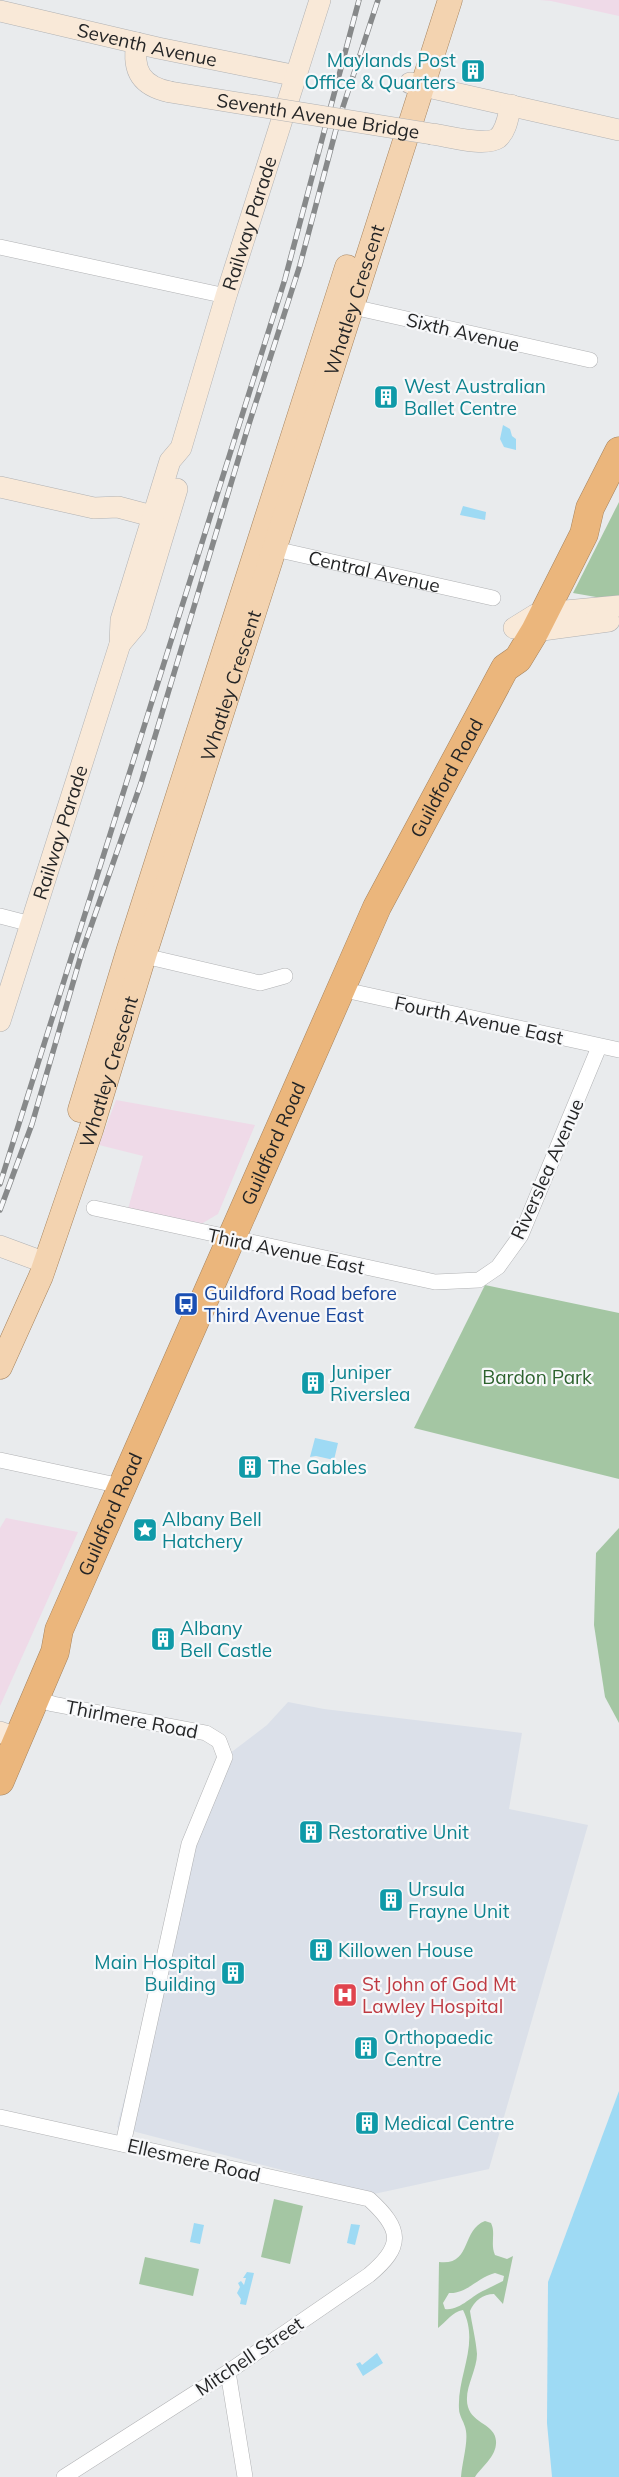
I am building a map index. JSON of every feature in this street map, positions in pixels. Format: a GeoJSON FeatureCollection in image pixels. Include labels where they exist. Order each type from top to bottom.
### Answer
{"type":"FeatureCollection","features":[{"type":"Feature","properties":{"kind":"highway","name":"Guildford Road"},"geometry":{"type":"LineString","coordinates":[[0,1781],[6,1737],[34,1686],[44,1648],[59,1630],[377,907],[505,668],[502,650],[531,624],[571,525],[590,508],[619,451]]}},
{"type":"Feature","properties":{"kind":"main road","name":"Railway Parade"},"geometry":{"type":"LineString","coordinates":[[0,1021],[120,644],[121,620],[159,524],[170,461],[181,448],[226,296],[320,0]]}},
{"type":"Feature","properties":{"kind":"main road","name":"Whatley Crescent"},"geometry":{"type":"LineString","coordinates":[[417,85],[435,0]]}},
{"type":"Feature","properties":{"kind":"main road","name":"Whatley Crescent"},"geometry":{"type":"LineString","coordinates":[[0,1340],[22,1261],[91,1130],[136,954],[343,305],[417,85],[450,0]]}},
{"type":"Feature","properties":{"kind":"main road","name":"Seventh Avenue"},"geometry":{"type":"LineString","coordinates":[[0,11],[297,76]]}},
{"type":"Feature","properties":{"kind":"main road","name":"Seventh Avenue Bridge"},"geometry":{"type":"LineString","coordinates":[[137,42],[135,65],[140,75],[151,84],[170,92],[475,141],[491,141],[498,138],[505,127],[510,105]]}},
{"type":"Feature","properties":{"kind":"main road"},"geometry":{"type":"LineString","coordinates":[[417,85],[619,130]]}},
{"type":"Feature","properties":{"kind":"main road"},"geometry":{"type":"LineString","coordinates":[[0,487],[94,508],[118,507],[159,524]]}},
{"type":"Feature","properties":{"kind":"main road"},"geometry":{"type":"LineString","coordinates":[[531,624],[619,606]]}},
{"type":"Feature","properties":{"kind":"main road"},"geometry":{"type":"LineString","coordinates":[[531,624],[619,619]]}},
{"type":"Feature","properties":{"kind":"main road","name":"Whatley Crescent"},"geometry":{"type":"LineString","coordinates":[[0,1366],[22,1261]]}},
{"type":"Feature","properties":{"kind":"street"},"geometry":{"type":"LineString","coordinates":[[0,247],[226,296]]}},
{"type":"Feature","properties":{"kind":"street","name":"Sixth Avenue"},"geometry":{"type":"LineString","coordinates":[[343,305],[590,360]]}},
{"type":"Feature","properties":{"kind":"street","name":"Central Avenue"},"geometry":{"type":"LineString","coordinates":[[266,547],[493,598]]}},
{"type":"Feature","properties":{"kind":"street"},"geometry":{"type":"LineString","coordinates":[[0,916],[31,924]]}},
{"type":"Feature","properties":{"kind":"street"},"geometry":{"type":"LineString","coordinates":[[136,954],[260,983],[285,976]]}},
{"type":"Feature","properties":{"kind":"street","name":"Fourth Avenue East"},"geometry":{"type":"LineString","coordinates":[[340,989],[619,1050]]}},
{"type":"Feature","properties":{"kind":"street","name":"Riverslea Avenue"},"geometry":{"type":"LineString","coordinates":[[479,1280],[498,1266],[521,1235],[599,1047]]}},
{"type":"Feature","properties":{"kind":"street","name":"Third Avenue East"},"geometry":{"type":"LineString","coordinates":[[94,1208],[435,1282],[479,1280]]}},
{"type":"Feature","properties":{"kind":"street"},"geometry":{"type":"LineString","coordinates":[[0,1460],[121,1486]]}},
{"type":"Feature","properties":{"kind":"street","name":"Thirlmere Road"},"geometry":{"type":"LineString","coordinates":[[34,1686],[43,1701],[52,1704],[206,1733],[219,1741],[225,1757],[189,1844],[123,2144]]}},
{"type":"Feature","properties":{"kind":"street","name":"Ellesmere Road"},"geometry":{"type":"LineString","coordinates":[[0,2117],[369,2199],[383,2212]]}},
{"type":"Feature","properties":{"kind":"street","name":"Mitchell Street"},"geometry":{"type":"LineString","coordinates":[[64,2477],[228,2372],[369,2275],[387,2260],[395,2244],[393,2227],[383,2212]]}},
{"type":"Feature","properties":{"kind":"street"},"geometry":{"type":"LineString","coordinates":[[228,2372],[245,2477]]}},
{"type":"Feature","properties":{"kind":"shaded area"},"geometry":{"type":"Polygon","coordinates":[[[540,0],[619,0],[619,16],[551,1],[540,0]]]}},
{"type":"Feature","properties":{"kind":"shaded area"},"geometry":{"type":"Polygon","coordinates":[[[116,1100],[255,1125],[218,1214],[191,1230],[126,1216],[143,1156],[99,1145],[116,1100]]]}},
{"type":"Feature","properties":{"kind":"shaded area"},"geometry":{"type":"Polygon","coordinates":[[[6,1518],[78,1532],[0,1706],[0,1528],[6,1518]]]}},
{"type":"Feature","properties":{"kind":"shaded area","name":"St John of God Mt Lawley Hospital"},"geometry":{"type":"Polygon","coordinates":[[[288,1702],[324,1709],[522,1733],[509,1809],[588,1825],[489,2169],[374,2194],[117,2127],[185,1862],[225,1757],[267,1725],[288,1702]]]}},
{"type":"Feature","properties":{"kind":"green space"},"geometry":{"type":"Polygon","coordinates":[[[619,502],[619,601],[573,593],[619,502]]]}},
{"type":"Feature","properties":{"kind":"green space","name":"Bardon Park"},"geometry":{"type":"Polygon","coordinates":[[[485,1285],[619,1313],[619,1479],[414,1428],[485,1285]]]}},
{"type":"Feature","properties":{"kind":"green space"},"geometry":{"type":"Polygon","coordinates":[[[619,1528],[619,1723],[605,1697],[594,1625],[596,1553],[619,1528]]]}},
{"type":"Feature","properties":{"kind":"green space"},"geometry":{"type":"Polygon","coordinates":[[[274,2199],[303,2206],[290,2264],[261,2257],[274,2199]]]}},
{"type":"Feature","properties":{"kind":"green space"},"geometry":{"type":"Polygon","coordinates":[[[485,2221],[491,2223],[495,2255],[507,2259],[513,2256],[503,2304],[494,2294],[490,2294],[479,2299],[470,2311],[477,2354],[467,2394],[468,2407],[474,2417],[488,2427],[495,2435],[496,2446],[492,2456],[475,2477],[461,2477],[466,2436],[459,2412],[459,2396],[469,2347],[468,2323],[463,2310],[452,2315],[438,2328],[439,2262],[449,2262],[457,2259],[477,2226],[485,2221]],[[495,2273],[461,2291],[449,2293],[443,2303],[445,2309],[456,2308],[480,2292],[503,2281],[504,2276],[495,2273]]]}},
{"type":"Feature","properties":{"kind":"green space"},"geometry":{"type":"Polygon","coordinates":[[[145,2257],[199,2269],[193,2296],[139,2284],[145,2257]]]}},
{"type":"Feature","properties":{"kind":"water"},"geometry":{"type":"Polygon","coordinates":[[[503,425],[510,429],[512,436],[516,439],[516,450],[504,447],[500,439],[503,425]]]}},
{"type":"Feature","properties":{"kind":"water"},"geometry":{"type":"Polygon","coordinates":[[[463,506],[486,512],[485,520],[460,515],[463,506]]]}},
{"type":"Feature","properties":{"kind":"water"},"geometry":{"type":"Polygon","coordinates":[[[315,1438],[338,1443],[334,1460],[316,1456],[310,1457],[315,1438]]]}},
{"type":"Feature","properties":{"kind":"water"},"geometry":{"type":"Polygon","coordinates":[[[619,2091],[619,2477],[552,2477],[547,2423],[548,2282],[619,2091]]]}},
{"type":"Feature","properties":{"kind":"water"},"geometry":{"type":"Polygon","coordinates":[[[194,2223],[204,2225],[200,2244],[190,2242],[194,2223]]]}},
{"type":"Feature","properties":{"kind":"water"},"geometry":{"type":"Polygon","coordinates":[[[351,2224],[360,2225],[355,2245],[347,2243],[351,2224]]]}},
{"type":"Feature","properties":{"kind":"water"},"geometry":{"type":"Polygon","coordinates":[[[247,2272],[254,2273],[246,2305],[240,2304],[241,2299],[237,2293],[240,2287],[238,2283],[241,2281],[244,2285],[246,2278],[243,2278],[247,2272]]]}},
{"type":"Feature","properties":{"kind":"water"},"geometry":{"type":"Polygon","coordinates":[[[377,2353],[383,2363],[363,2376],[356,2364],[360,2362],[362,2365],[377,2353]]]}},
{"type":"Feature","properties":{"kind":"railway"},"geometry":{"type":"LineString","coordinates":[[0,1184],[285,279],[359,0]]}},
{"type":"Feature","properties":{"kind":"railway"},"geometry":{"type":"LineString","coordinates":[[0,1210],[32,1124],[82,952],[141,783],[248,427],[300,265],[338,122],[378,0]]}},
{"type":"Feature","properties":{"kind":"place","name":"Maylands Post Office & Quarters"},"geometry":{"type":"Point","coordinates":[473,71]}},
{"type":"Feature","properties":{"kind":"place","name":"West Australian Ballet Centre"},"geometry":{"type":"Point","coordinates":[386,397]}},
{"type":"Feature","properties":{"kind":"place","name":"Guildford Road before Third Avenue East"},"geometry":{"type":"Point","coordinates":[186,1304]}},
{"type":"Feature","properties":{"kind":"place","name":"Juniper Riverslea"},"geometry":{"type":"Point","coordinates":[313,1383]}},
{"type":"Feature","properties":{"kind":"place","name":"The Gables"},"geometry":{"type":"Point","coordinates":[250,1467]}},
{"type":"Feature","properties":{"kind":"place","name":"Albany Bell Hatchery"},"geometry":{"type":"Point","coordinates":[145,1530]}},
{"type":"Feature","properties":{"kind":"place","name":"Albany Bell Castle"},"geometry":{"type":"Point","coordinates":[163,1639]}},
{"type":"Feature","properties":{"kind":"place","name":"Restorative Unit"},"geometry":{"type":"Point","coordinates":[311,1832]}},
{"type":"Feature","properties":{"kind":"place","name":"Ursula Frayne Unit"},"geometry":{"type":"Point","coordinates":[391,1900]}},
{"type":"Feature","properties":{"kind":"place","name":"Killowen House"},"geometry":{"type":"Point","coordinates":[321,1950]}},
{"type":"Feature","properties":{"kind":"place","name":"Main Hospital Building"},"geometry":{"type":"Point","coordinates":[233,1973]}},
{"type":"Feature","properties":{"kind":"place","name":"St John of God Mt Lawley Hospital"},"geometry":{"type":"Point","coordinates":[345,1995]}},
{"type":"Feature","properties":{"kind":"place","name":"Orthopaedic Centre"},"geometry":{"type":"Point","coordinates":[366,2048]}},
{"type":"Feature","properties":{"kind":"place","name":"Medical Centre"},"geometry":{"type":"Point","coordinates":[367,2123]}}]}
